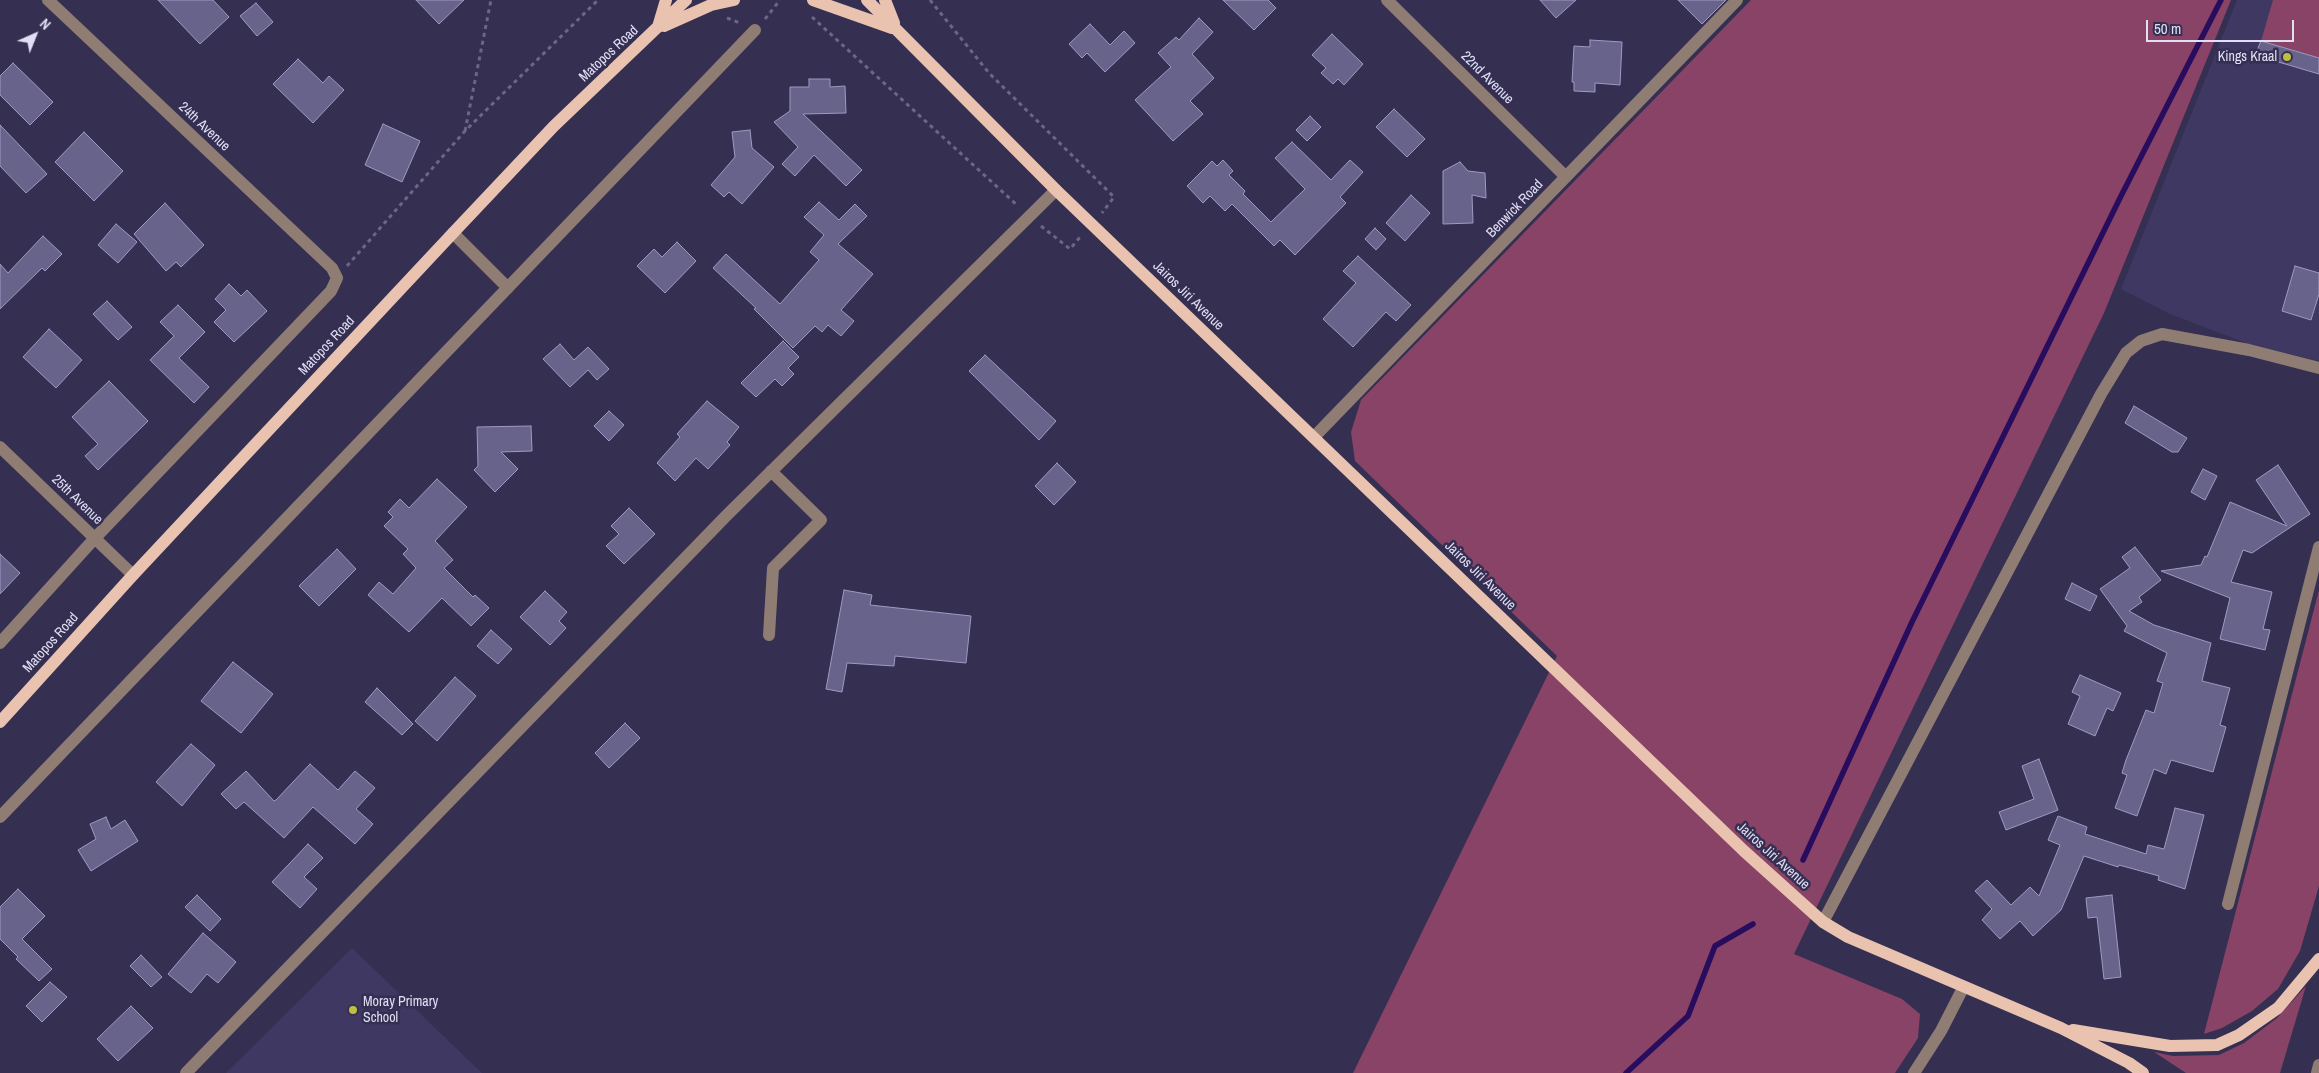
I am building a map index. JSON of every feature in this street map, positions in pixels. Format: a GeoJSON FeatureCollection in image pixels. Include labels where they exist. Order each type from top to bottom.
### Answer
{"type":"FeatureCollection","features":[{"type":"Feature","properties":{"kind":"main road"},"geometry":{"type":"LineString","coordinates":[[657,29],[666,0]]}},
{"type":"Feature","properties":{"kind":"main road","name":"Matopos Road"},"geometry":{"type":"LineString","coordinates":[[0,722],[133,575],[554,126],[686,0]]}},
{"type":"Feature","properties":{"kind":"main road"},"geometry":{"type":"LineString","coordinates":[[657,29],[711,5],[734,0]]}},
{"type":"Feature","properties":{"kind":"main road"},"geometry":{"type":"LineString","coordinates":[[813,0],[897,30]]}},
{"type":"Feature","properties":{"kind":"main road","name":"Jairos Jiri Avenue"},"geometry":{"type":"LineString","coordinates":[[867,0],[1056,190],[1744,851],[1824,922],[1848,937],[1963,988],[2060,1028],[2143,1073]]}},
{"type":"Feature","properties":{"kind":"main road"},"geometry":{"type":"LineString","coordinates":[[885,0],[897,30]]}},
{"type":"Feature","properties":{"kind":"main road"},"geometry":{"type":"LineString","coordinates":[[2060,1028],[2170,1046],[2217,1045],[2240,1035],[2278,1008],[2319,959]]}},
{"type":"Feature","properties":{"kind":"street","name":"24th Avenue"},"geometry":{"type":"LineString","coordinates":[[48,0],[332,268],[337,278]]}},
{"type":"Feature","properties":{"kind":"street","name":"22nd Avenue"},"geometry":{"type":"LineString","coordinates":[[1388,0],[1566,177]]}},
{"type":"Feature","properties":{"kind":"street","name":"Benwick Road"},"geometry":{"type":"LineString","coordinates":[[1314,437],[1737,0]]}},
{"type":"Feature","properties":{"kind":"street"},"geometry":{"type":"LineString","coordinates":[[0,818],[755,30]]}},
{"type":"Feature","properties":{"kind":"street"},"geometry":{"type":"LineString","coordinates":[[186,1073],[771,472],[1056,190]]}},
{"type":"Feature","properties":{"kind":"street"},"geometry":{"type":"LineString","coordinates":[[453,233],[508,288]]}},
{"type":"Feature","properties":{"kind":"street"},"geometry":{"type":"LineString","coordinates":[[0,643],[95,538],[331,291],[337,278]]}},
{"type":"Feature","properties":{"kind":"street"},"geometry":{"type":"LineString","coordinates":[[1824,922],[2101,394],[2126,353],[2141,342],[2162,334],[2248,350],[2319,368]]}},
{"type":"Feature","properties":{"kind":"street","name":"25th Avenue"},"geometry":{"type":"LineString","coordinates":[[0,447],[133,575]]}},
{"type":"Feature","properties":{"kind":"street"},"geometry":{"type":"LineString","coordinates":[[769,635],[773,568],[821,520],[771,472]]}},
{"type":"Feature","properties":{"kind":"street"},"geometry":{"type":"LineString","coordinates":[[2228,904],[2319,547]]}},
{"type":"Feature","properties":{"kind":"street"},"geometry":{"type":"LineString","coordinates":[[1914,1073],[1941,1031],[1963,988]]}},
{"type":"Feature","properties":{"kind":"street"},"geometry":{"type":"LineString","coordinates":[[2317,1073],[2319,1065]]}},
{"type":"Feature","properties":{"kind":"path"},"geometry":{"type":"LineString","coordinates":[[465,132],[491,0]]}},
{"type":"Feature","properties":{"kind":"path"},"geometry":{"type":"LineString","coordinates":[[337,278],[465,132],[598,0]]}},
{"type":"Feature","properties":{"kind":"path"},"geometry":{"type":"LineString","coordinates":[[755,30],[780,0]]}},
{"type":"Feature","properties":{"kind":"path"},"geometry":{"type":"LineString","coordinates":[[808,13],[1029,216],[1070,249],[1114,197],[990,73],[930,0]]}},
{"type":"Feature","properties":{"kind":"shaded area"},"geometry":{"type":"Polygon","coordinates":[[[1751,0],[2231,0],[2104,313],[1794,954],[1902,999],[1920,1014],[1918,1038],[1895,1073],[1353,1073],[1557,656],[1355,461],[1351,432],[1361,400],[1751,0]]]}},
{"type":"Feature","properties":{"kind":"shaded area"},"geometry":{"type":"Polygon","coordinates":[[[2237,0],[2319,0],[2319,361],[2246,343],[2170,314],[2121,289],[2237,0]]]}},
{"type":"Feature","properties":{"kind":"shaded area"},"geometry":{"type":"Polygon","coordinates":[[[2273,0],[2319,0],[2319,58],[2261,41],[2273,0]]]}},
{"type":"Feature","properties":{"kind":"shaded area"},"geometry":{"type":"Polygon","coordinates":[[[2319,590],[2319,886],[2300,951],[2278,989],[2252,1011],[2222,1028],[2204,1034],[2319,590]]]}},
{"type":"Feature","properties":{"kind":"shaded area","name":"Moray Primary School"},"geometry":{"type":"Polygon","coordinates":[[[352,948],[482,1073],[226,1073],[352,948]]]}},
{"type":"Feature","properties":{"kind":"shaded area"},"geometry":{"type":"Polygon","coordinates":[[[2306,986],[2280,1073],[2186,1073],[2154,1052],[2173,1056],[2219,1055],[2244,1043],[2277,1018],[2306,986]]]}},
{"type":"Feature","properties":{"kind":"building"},"geometry":{"type":"Polygon","coordinates":[[[158,0],[213,0],[229,17],[200,44],[158,0]]]}},
{"type":"Feature","properties":{"kind":"building"},"geometry":{"type":"Polygon","coordinates":[[[416,0],[464,0],[439,24],[416,0]]]}},
{"type":"Feature","properties":{"kind":"building"},"geometry":{"type":"Polygon","coordinates":[[[1223,0],[1268,0],[1276,8],[1254,30],[1223,0]]]}},
{"type":"Feature","properties":{"kind":"building"},"geometry":{"type":"Polygon","coordinates":[[[1540,0],[1576,0],[1556,18],[1540,0]]]}},
{"type":"Feature","properties":{"kind":"building"},"geometry":{"type":"Polygon","coordinates":[[[1678,0],[1726,0],[1702,24],[1678,0]]]}},
{"type":"Feature","properties":{"kind":"building"},"geometry":{"type":"Polygon","coordinates":[[[256,3],[273,22],[257,36],[240,16],[256,3]]]}},
{"type":"Feature","properties":{"kind":"building"},"geometry":{"type":"Polygon","coordinates":[[[1199,18],[1213,32],[1192,54],[1214,78],[1190,101],[1203,114],[1173,141],[1135,100],[1171,67],[1158,53],[1176,37],[1179,40],[1199,18]]]}},
{"type":"Feature","properties":{"kind":"building"},"geometry":{"type":"Polygon","coordinates":[[[1090,24],[1110,45],[1124,31],[1135,43],[1105,72],[1087,53],[1082,58],[1069,44],[1090,24]]]}},
{"type":"Feature","properties":{"kind":"building"},"geometry":{"type":"Polygon","coordinates":[[[1332,34],[1363,64],[1344,85],[1338,79],[1333,84],[1321,73],[1326,68],[1312,55],[1332,34]]]}},
{"type":"Feature","properties":{"kind":"building"},"geometry":{"type":"Polygon","coordinates":[[[1590,40],[1622,42],[1620,85],[1595,83],[1595,92],[1574,91],[1574,82],[1572,82],[1574,46],[1590,47],[1590,40]]]}},
{"type":"Feature","properties":{"kind":"building","name":"Kings Kraal"},"geometry":{"type":"Polygon","coordinates":[[[2261,41],[2319,58],[2319,74],[2255,55],[2261,41]]]}},
{"type":"Feature","properties":{"kind":"building"},"geometry":{"type":"Polygon","coordinates":[[[298,59],[323,83],[329,76],[344,90],[313,123],[273,84],[298,59]]]}},
{"type":"Feature","properties":{"kind":"building"},"geometry":{"type":"Polygon","coordinates":[[[13,63],[53,102],[30,125],[0,95],[0,76],[13,63]]]}},
{"type":"Feature","properties":{"kind":"building"},"geometry":{"type":"Polygon","coordinates":[[[809,79],[830,79],[830,87],[845,86],[846,113],[803,114],[862,170],[846,186],[814,155],[795,176],[782,164],[798,147],[774,122],[790,111],[790,87],[809,87],[809,79]]]}},
{"type":"Feature","properties":{"kind":"building"},"geometry":{"type":"Polygon","coordinates":[[[1394,109],[1425,139],[1407,157],[1376,127],[1394,109]]]}},
{"type":"Feature","properties":{"kind":"building"},"geometry":{"type":"Polygon","coordinates":[[[1310,116],[1321,127],[1307,141],[1296,130],[1310,116]]]}},
{"type":"Feature","properties":{"kind":"building"},"geometry":{"type":"Polygon","coordinates":[[[383,124],[420,141],[402,182],[365,165],[383,124]]]}},
{"type":"Feature","properties":{"kind":"building"},"geometry":{"type":"Polygon","coordinates":[[[0,125],[47,174],[26,193],[0,166],[0,125]]]}},
{"type":"Feature","properties":{"kind":"building"},"geometry":{"type":"Polygon","coordinates":[[[750,130],[752,148],[774,167],[742,204],[729,192],[724,197],[711,185],[735,157],[732,132],[750,130]]]}},
{"type":"Feature","properties":{"kind":"building"},"geometry":{"type":"Polygon","coordinates":[[[84,132],[123,171],[94,201],[55,162],[84,132]]]}},
{"type":"Feature","properties":{"kind":"building"},"geometry":{"type":"Polygon","coordinates":[[[1292,142],[1331,180],[1350,160],[1363,172],[1340,197],[1346,203],[1295,255],[1280,240],[1274,246],[1232,204],[1225,211],[1210,196],[1203,203],[1187,186],[1212,161],[1217,166],[1223,160],[1233,171],[1229,175],[1245,191],[1243,194],[1271,222],[1305,189],[1275,158],[1292,142]]]}},
{"type":"Feature","properties":{"kind":"building"},"geometry":{"type":"Polygon","coordinates":[[[1460,162],[1468,171],[1485,173],[1486,198],[1472,195],[1473,223],[1443,224],[1443,171],[1460,162]]]}},
{"type":"Feature","properties":{"kind":"building"},"geometry":{"type":"Polygon","coordinates":[[[1411,195],[1430,213],[1405,241],[1386,223],[1411,195]]]}},
{"type":"Feature","properties":{"kind":"building"},"geometry":{"type":"Polygon","coordinates":[[[819,202],[839,220],[855,204],[867,216],[838,244],[873,274],[841,310],[854,321],[841,336],[828,325],[822,332],[815,326],[793,348],[754,309],[756,308],[713,268],[726,254],[780,304],[819,260],[810,252],[824,235],[804,217],[819,202]]]}},
{"type":"Feature","properties":{"kind":"building"},"geometry":{"type":"Polygon","coordinates":[[[165,203],[204,245],[181,267],[176,262],[166,271],[134,234],[165,203]]]}},
{"type":"Feature","properties":{"kind":"building"},"geometry":{"type":"Polygon","coordinates":[[[116,224],[137,242],[118,263],[98,245],[116,224]]]}},
{"type":"Feature","properties":{"kind":"building"},"geometry":{"type":"Polygon","coordinates":[[[1375,228],[1386,239],[1376,250],[1365,239],[1375,228]]]}},
{"type":"Feature","properties":{"kind":"building"},"geometry":{"type":"Polygon","coordinates":[[[43,236],[62,254],[45,271],[42,268],[0,309],[0,264],[8,273],[43,236]]]}},
{"type":"Feature","properties":{"kind":"building"},"geometry":{"type":"Polygon","coordinates":[[[677,242],[696,261],[665,293],[637,266],[654,249],[662,257],[677,242]]]}},
{"type":"Feature","properties":{"kind":"building"},"geometry":{"type":"Polygon","coordinates":[[[1358,256],[1411,305],[1396,321],[1386,312],[1353,347],[1323,319],[1356,283],[1343,271],[1358,256]]]}},
{"type":"Feature","properties":{"kind":"building"},"geometry":{"type":"Polygon","coordinates":[[[2295,266],[2319,273],[2319,294],[2311,320],[2282,311],[2295,266]]]}},
{"type":"Feature","properties":{"kind":"building"},"geometry":{"type":"Polygon","coordinates":[[[229,284],[241,296],[247,290],[267,311],[234,342],[214,322],[226,310],[215,299],[229,284]]]}},
{"type":"Feature","properties":{"kind":"building"},"geometry":{"type":"Polygon","coordinates":[[[107,301],[132,327],[118,340],[93,314],[107,301]]]}},
{"type":"Feature","properties":{"kind":"building"},"geometry":{"type":"Polygon","coordinates":[[[178,305],[205,332],[179,358],[209,387],[194,403],[150,360],[174,336],[160,322],[178,305]]]}},
{"type":"Feature","properties":{"kind":"building"},"geometry":{"type":"Polygon","coordinates":[[[49,329],[82,360],[56,388],[23,357],[49,329]]]}},
{"type":"Feature","properties":{"kind":"building"},"geometry":{"type":"Polygon","coordinates":[[[783,341],[799,357],[788,368],[794,374],[782,386],[775,379],[756,397],[741,383],[783,341]]]}},
{"type":"Feature","properties":{"kind":"building"},"geometry":{"type":"Polygon","coordinates":[[[560,344],[574,360],[588,347],[609,369],[597,380],[588,370],[570,387],[543,359],[560,344]]]}},
{"type":"Feature","properties":{"kind":"building"},"geometry":{"type":"Polygon","coordinates":[[[985,355],[1056,421],[1039,440],[969,371],[985,355]]]}},
{"type":"Feature","properties":{"kind":"building"},"geometry":{"type":"Polygon","coordinates":[[[109,381],[148,421],[98,470],[85,456],[98,444],[72,417],[109,381]]]}},
{"type":"Feature","properties":{"kind":"building"},"geometry":{"type":"Polygon","coordinates":[[[707,401],[739,427],[727,442],[730,445],[708,469],[696,458],[675,481],[657,463],[680,437],[677,434],[707,401]]]}},
{"type":"Feature","properties":{"kind":"building"},"geometry":{"type":"Polygon","coordinates":[[[2134,406],[2187,438],[2178,452],[2172,452],[2125,423],[2134,406]]]}},
{"type":"Feature","properties":{"kind":"building"},"geometry":{"type":"Polygon","coordinates":[[[609,411],[624,425],[609,441],[594,426],[609,411]]]}},
{"type":"Feature","properties":{"kind":"building"},"geometry":{"type":"Polygon","coordinates":[[[531,426],[532,451],[501,452],[518,469],[495,492],[474,470],[478,466],[477,427],[531,426]]]}},
{"type":"Feature","properties":{"kind":"building"},"geometry":{"type":"Polygon","coordinates":[[[1057,463],[1076,482],[1054,505],[1035,486],[1057,463]]]}},
{"type":"Feature","properties":{"kind":"building"},"geometry":{"type":"Polygon","coordinates":[[[2278,465],[2310,514],[2252,553],[2243,550],[2231,582],[2272,592],[2263,629],[2270,630],[2265,650],[2220,639],[2230,598],[2161,571],[2201,565],[2205,556],[2207,557],[2230,502],[2287,526],[2256,480],[2278,465]]]}},
{"type":"Feature","properties":{"kind":"building"},"geometry":{"type":"Polygon","coordinates":[[[2203,469],[2217,476],[2205,500],[2191,492],[2203,469]]]}},
{"type":"Feature","properties":{"kind":"building"},"geometry":{"type":"Polygon","coordinates":[[[437,479],[467,507],[435,541],[453,560],[444,568],[473,597],[475,595],[489,608],[471,626],[442,598],[409,632],[368,595],[379,582],[393,594],[416,568],[403,554],[408,549],[384,526],[393,517],[388,512],[400,499],[409,508],[437,479]]]}},
{"type":"Feature","properties":{"kind":"building"},"geometry":{"type":"Polygon","coordinates":[[[629,508],[655,534],[624,564],[606,546],[619,534],[611,526],[629,508]]]}},
{"type":"Feature","properties":{"kind":"building"},"geometry":{"type":"Polygon","coordinates":[[[2135,547],[2161,580],[2139,597],[2142,602],[2129,611],[2154,625],[2211,643],[2202,681],[2230,688],[2220,725],[2226,727],[2213,772],[2171,760],[2166,774],[2154,769],[2137,816],[2115,808],[2127,775],[2122,773],[2126,760],[2146,710],[2154,713],[2163,683],[2157,681],[2167,653],[2124,631],[2127,626],[2100,589],[2130,568],[2122,557],[2135,547]]]}},
{"type":"Feature","properties":{"kind":"building"},"geometry":{"type":"Polygon","coordinates":[[[337,549],[356,569],[319,606],[299,586],[337,549]]]}},
{"type":"Feature","properties":{"kind":"building"},"geometry":{"type":"Polygon","coordinates":[[[0,554],[20,573],[0,594],[0,554]]]}},
{"type":"Feature","properties":{"kind":"building"},"geometry":{"type":"Polygon","coordinates":[[[2072,583],[2097,596],[2090,611],[2065,599],[2072,583]]]}},
{"type":"Feature","properties":{"kind":"building"},"geometry":{"type":"Polygon","coordinates":[[[844,590],[872,595],[870,605],[971,616],[966,663],[895,656],[894,666],[847,663],[842,692],[826,689],[844,590]]]}},
{"type":"Feature","properties":{"kind":"building"},"geometry":{"type":"Polygon","coordinates":[[[545,591],[567,612],[559,621],[566,628],[550,645],[520,617],[545,591]]]}},
{"type":"Feature","properties":{"kind":"building"},"geometry":{"type":"Polygon","coordinates":[[[491,630],[512,649],[498,664],[477,646],[491,630]]]}},
{"type":"Feature","properties":{"kind":"building"},"geometry":{"type":"Polygon","coordinates":[[[233,662],[273,694],[241,733],[201,701],[233,662]]]}},
{"type":"Feature","properties":{"kind":"building"},"geometry":{"type":"Polygon","coordinates":[[[2080,675],[2121,693],[2113,711],[2107,708],[2095,736],[2068,724],[2080,696],[2072,692],[2080,675]]]}},
{"type":"Feature","properties":{"kind":"building"},"geometry":{"type":"Polygon","coordinates":[[[455,677],[476,696],[437,741],[415,721],[455,677]]]}},
{"type":"Feature","properties":{"kind":"building"},"geometry":{"type":"Polygon","coordinates":[[[377,688],[413,724],[402,735],[365,702],[377,688]]]}},
{"type":"Feature","properties":{"kind":"building"},"geometry":{"type":"Polygon","coordinates":[[[625,723],[640,738],[609,768],[595,753],[625,723]]]}},
{"type":"Feature","properties":{"kind":"building"},"geometry":{"type":"Polygon","coordinates":[[[191,744],[215,765],[182,806],[156,782],[191,744]]]}},
{"type":"Feature","properties":{"kind":"building"},"geometry":{"type":"Polygon","coordinates":[[[2039,759],[2058,810],[2006,830],[1999,812],[2034,799],[2022,766],[2039,759]]]}},
{"type":"Feature","properties":{"kind":"building"},"geometry":{"type":"Polygon","coordinates":[[[310,764],[338,790],[355,771],[375,788],[356,809],[373,824],[355,844],[313,807],[284,838],[244,802],[236,809],[221,794],[246,771],[274,801],[310,764]]]}},
{"type":"Feature","properties":{"kind":"building"},"geometry":{"type":"Polygon","coordinates":[[[2175,808],[2204,815],[2185,889],[2158,880],[2159,876],[2119,865],[2118,867],[2084,856],[2061,910],[2033,936],[2020,921],[2000,939],[1982,920],[1992,909],[1975,891],[1987,880],[2011,905],[2030,887],[2039,896],[2060,845],[2048,840],[2058,816],[2087,827],[2085,834],[2146,854],[2148,845],[2164,849],[2175,808]]]}},
{"type":"Feature","properties":{"kind":"building"},"geometry":{"type":"Polygon","coordinates":[[[106,817],[111,829],[125,820],[138,841],[91,871],[78,850],[96,839],[90,824],[106,817]]]}},
{"type":"Feature","properties":{"kind":"building"},"geometry":{"type":"Polygon","coordinates":[[[308,844],[323,858],[304,877],[317,889],[300,908],[272,882],[308,844]]]}},
{"type":"Feature","properties":{"kind":"building"},"geometry":{"type":"Polygon","coordinates":[[[18,889],[45,916],[22,939],[52,969],[39,981],[16,959],[18,957],[0,939],[0,907],[18,889]]]}},
{"type":"Feature","properties":{"kind":"building"},"geometry":{"type":"Polygon","coordinates":[[[197,895],[221,919],[210,931],[185,907],[197,895]]]}},
{"type":"Feature","properties":{"kind":"building"},"geometry":{"type":"Polygon","coordinates":[[[2112,895],[2121,977],[2104,979],[2097,917],[2088,918],[2086,898],[2112,895]]]}},
{"type":"Feature","properties":{"kind":"building"},"geometry":{"type":"Polygon","coordinates":[[[203,933],[236,962],[218,983],[207,974],[191,993],[168,974],[203,933]]]}},
{"type":"Feature","properties":{"kind":"building"},"geometry":{"type":"Polygon","coordinates":[[[141,955],[162,977],[151,987],[130,966],[141,955]]]}},
{"type":"Feature","properties":{"kind":"building"},"geometry":{"type":"Polygon","coordinates":[[[50,982],[67,997],[42,1022],[26,1006],[50,982]]]}},
{"type":"Feature","properties":{"kind":"building"},"geometry":{"type":"Polygon","coordinates":[[[131,1006],[153,1028],[118,1061],[97,1039],[131,1006]]]}},
{"type":"Feature","properties":{"kind":"waterway"},"geometry":{"type":"LineString","coordinates":[[1803,860],[1912,622],[2120,198],[2221,0]]}},
{"type":"Feature","properties":{"kind":"waterway"},"geometry":{"type":"LineString","coordinates":[[1626,1073],[1688,1016],[1715,946],[1753,924]]}},
{"type":"Feature","properties":{"kind":"place","name":"Kings Kraal"},"geometry":{"type":"Point","coordinates":[2287,57]}},
{"type":"Feature","properties":{"kind":"place","name":"Moray Primary School"},"geometry":{"type":"Point","coordinates":[353,1010]}}]}
